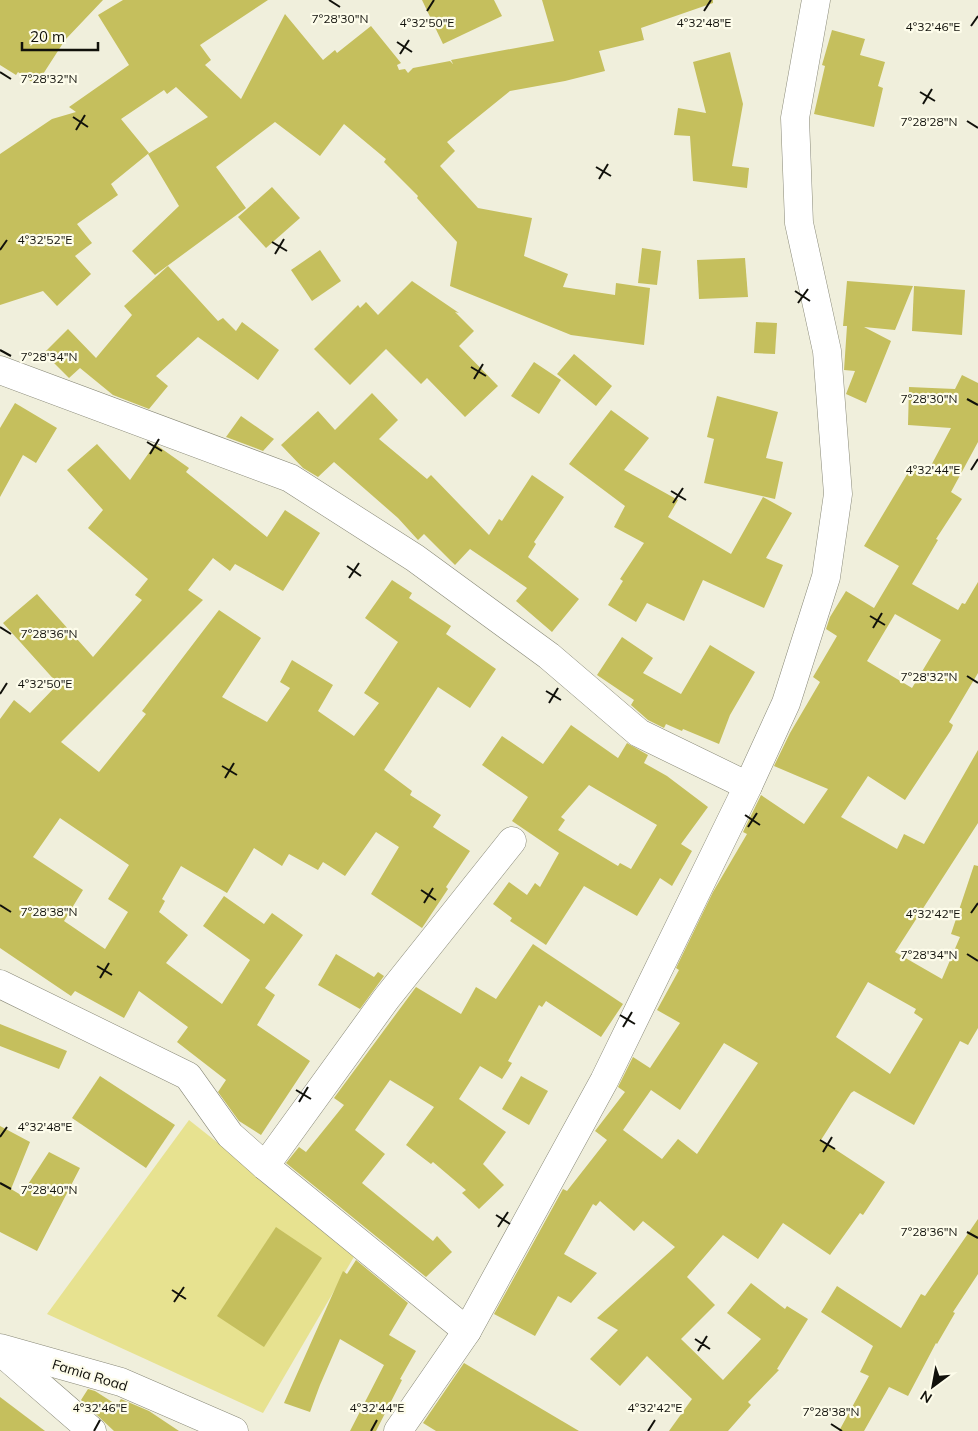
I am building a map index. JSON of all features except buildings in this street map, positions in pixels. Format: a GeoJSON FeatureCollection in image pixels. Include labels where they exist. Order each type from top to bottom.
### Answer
{"type":"FeatureCollection","features":[{"type":"Feature","properties":{"kind":"street"},"geometry":{"type":"LineString","coordinates":[[398,1431],[467,1331],[604,1081],[748,786],[786,703],[826,577],[838,494],[827,351],[799,223],[795,118],[816,0]]}},
{"type":"Feature","properties":{"kind":"street"},"geometry":{"type":"LineString","coordinates":[[0,370],[290,478],[439,575],[549,656],[639,733],[748,786]]}},
{"type":"Feature","properties":{"kind":"street"},"geometry":{"type":"LineString","coordinates":[[265,1166],[386,999],[512,841]]}},
{"type":"Feature","properties":{"kind":"street"},"geometry":{"type":"LineString","coordinates":[[0,984],[188,1076],[230,1135],[265,1166],[467,1331]]}},
{"type":"Feature","properties":{"kind":"street"},"geometry":{"type":"LineString","coordinates":[[0,1350],[92,1431]]}},
{"type":"Feature","properties":{"kind":"street","name":"Famia Road"},"geometry":{"type":"LineString","coordinates":[[0,1350],[121,1382],[234,1431]]}},
{"type":"Feature","properties":{"kind":"shaded area"},"geometry":{"type":"Polygon","coordinates":[[[189,1120],[343,1242],[355,1255],[263,1413],[47,1314],[189,1120]]]}}]}
